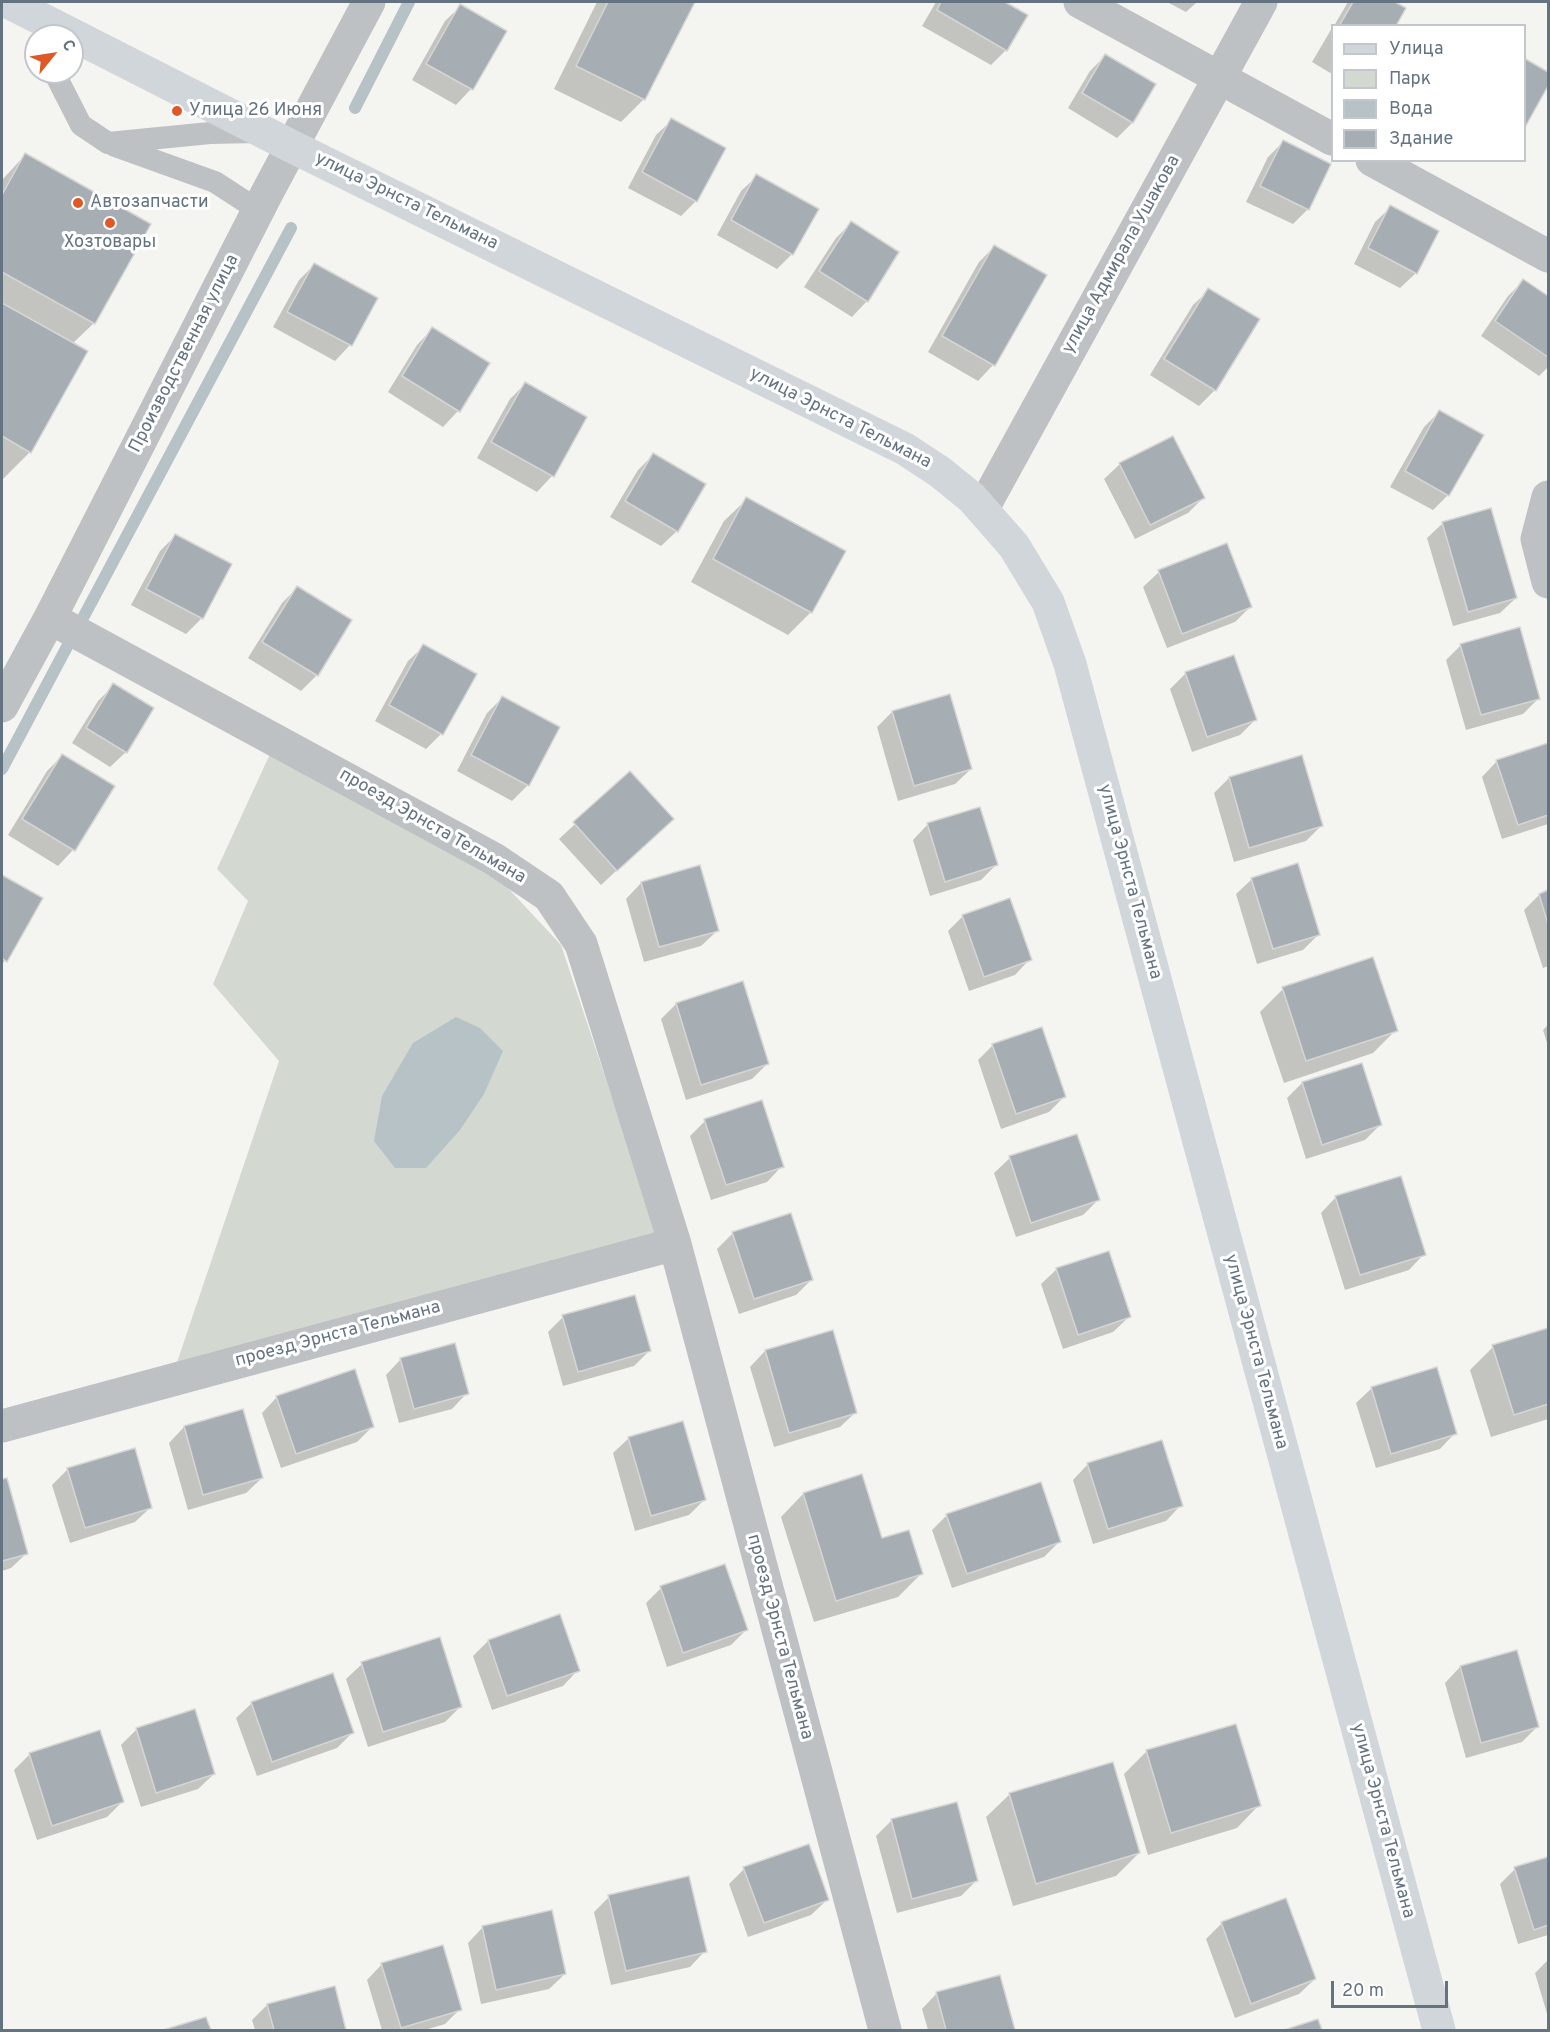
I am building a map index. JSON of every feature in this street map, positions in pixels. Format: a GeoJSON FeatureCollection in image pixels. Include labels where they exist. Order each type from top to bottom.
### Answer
{"type":"FeatureCollection","features":[{"type":"Feature","properties":{"kind":"main road"},"geometry":{"type":"LineString","coordinates":[[29,18],[278,138]]}},
{"type":"Feature","properties":{"kind":"main road","name":"улица Эрнста Тельмана"},"geometry":{"type":"LineString","coordinates":[[278,138],[905,449],[940,472],[983,508],[1014,546],[1041,588],[1068,656],[1439,2031]]}},
{"type":"Feature","properties":{"kind":"street","name":"Производственная улица"},"geometry":{"type":"LineString","coordinates":[[2,706],[50,618],[258,210],[278,138],[369,2]]}},
{"type":"Feature","properties":{"kind":"street"},"geometry":{"type":"LineString","coordinates":[[1080,2],[1331,138]]}},
{"type":"Feature","properties":{"kind":"street","name":"улица Адмирала Ушакова"},"geometry":{"type":"LineString","coordinates":[[983,508],[1261,2]]}},
{"type":"Feature","properties":{"kind":"street"},"geometry":{"type":"LineString","coordinates":[[1376,162],[1548,256]]}},
{"type":"Feature","properties":{"kind":"street"},"geometry":{"type":"LineString","coordinates":[[1548,498],[1543,538],[1548,582]]}},
{"type":"Feature","properties":{"kind":"street","name":"проезд Эрнста Тельмана"},"geometry":{"type":"LineString","coordinates":[[50,618],[494,858],[549,896],[581,944],[675,1244],[885,2031]]}},
{"type":"Feature","properties":{"kind":"street","name":"проезд Эрнста Тельмана"},"geometry":{"type":"LineString","coordinates":[[2,1426],[675,1244]]}},
{"type":"Feature","properties":{"kind":"lane"},"geometry":{"type":"LineString","coordinates":[[60,84],[81,125],[108,143],[215,182],[258,210]]}},
{"type":"Feature","properties":{"kind":"lane"},"geometry":{"type":"LineString","coordinates":[[108,143],[210,133],[278,138]]}},
{"type":"Feature","properties":{"kind":"green space"},"geometry":{"type":"Polygon","coordinates":[[[270,754],[493,872],[561,945],[657,1232],[173,1374],[279,1061],[213,984],[248,901],[217,869],[270,754]]]}},
{"type":"Feature","properties":{"kind":"water"},"geometry":{"type":"Polygon","coordinates":[[[456,1017],[480,1028],[503,1051],[484,1094],[460,1130],[426,1168],[395,1168],[374,1141],[382,1096],[413,1043],[456,1017]]]}},
{"type":"Feature","properties":{"kind":"building"},"geometry":{"type":"Polygon","coordinates":[[[608,2],[695,2],[645,100],[576,66],[608,2]]]}},
{"type":"Feature","properties":{"kind":"building"},"geometry":{"type":"Polygon","coordinates":[[[941,2],[1005,2],[1028,15],[1007,51],[937,10],[941,2]]]}},
{"type":"Feature","properties":{"kind":"building"},"geometry":{"type":"Polygon","coordinates":[[[1353,2],[1395,2],[1406,8],[1397,24],[1340,24],[1353,2]]]}},
{"type":"Feature","properties":{"kind":"building"},"geometry":{"type":"Polygon","coordinates":[[[460,4],[507,31],[473,90],[426,64],[460,4]]]}},
{"type":"Feature","properties":{"kind":"building"},"geometry":{"type":"Polygon","coordinates":[[[1105,54],[1156,84],[1133,123],[1082,93],[1105,54]]]}},
{"type":"Feature","properties":{"kind":"building"},"geometry":{"type":"Polygon","coordinates":[[[1526,59],[1548,72],[1548,86],[1526,125],[1526,59]]]}},
{"type":"Feature","properties":{"kind":"building"},"geometry":{"type":"Polygon","coordinates":[[[671,118],[726,148],[697,202],[642,172],[671,118]]]}},
{"type":"Feature","properties":{"kind":"building"},"geometry":{"type":"Polygon","coordinates":[[[1283,140],[1331,164],[1309,210],[1260,186],[1283,140]]]}},
{"type":"Feature","properties":{"kind":"building"},"geometry":{"type":"Polygon","coordinates":[[[25,153],[151,224],[95,324],[2,272],[2,195],[25,153]]]}},
{"type":"Feature","properties":{"kind":"building"},"geometry":{"type":"Polygon","coordinates":[[[756,174],[819,209],[793,255],[731,220],[756,174]]]}},
{"type":"Feature","properties":{"kind":"building"},"geometry":{"type":"Polygon","coordinates":[[[1390,205],[1439,231],[1417,274],[1368,248],[1390,205]]]}},
{"type":"Feature","properties":{"kind":"building"},"geometry":{"type":"Polygon","coordinates":[[[851,221],[899,252],[868,302],[819,271],[851,221]]]}},
{"type":"Feature","properties":{"kind":"building"},"geometry":{"type":"Polygon","coordinates":[[[994,245],[1047,275],[995,366],[942,336],[994,245]]]}},
{"type":"Feature","properties":{"kind":"building"},"geometry":{"type":"Polygon","coordinates":[[[314,263],[378,298],[352,346],[287,312],[314,263]]]}},
{"type":"Feature","properties":{"kind":"building"},"geometry":{"type":"Polygon","coordinates":[[[1523,279],[1548,296],[1548,357],[1495,321],[1523,279]]]}},
{"type":"Feature","properties":{"kind":"building"},"geometry":{"type":"Polygon","coordinates":[[[1208,288],[1260,319],[1216,391],[1164,359],[1208,288]]]}},
{"type":"Feature","properties":{"kind":"building"},"geometry":{"type":"Polygon","coordinates":[[[2,303],[88,351],[31,453],[2,436],[2,303]]]}},
{"type":"Feature","properties":{"kind":"building"},"geometry":{"type":"Polygon","coordinates":[[[432,327],[490,363],[460,412],[402,376],[432,327]]]}},
{"type":"Feature","properties":{"kind":"building"},"geometry":{"type":"Polygon","coordinates":[[[525,382],[587,417],[554,477],[491,442],[525,382]]]}},
{"type":"Feature","properties":{"kind":"building"},"geometry":{"type":"Polygon","coordinates":[[[1439,410],[1484,435],[1449,496],[1405,471],[1439,410]]]}},
{"type":"Feature","properties":{"kind":"building"},"geometry":{"type":"Polygon","coordinates":[[[1173,436],[1205,498],[1150,525],[1119,463],[1173,436]]]}},
{"type":"Feature","properties":{"kind":"building"},"geometry":{"type":"Polygon","coordinates":[[[653,453],[706,484],[678,532],[625,501],[653,453]]]}},
{"type":"Feature","properties":{"kind":"building"},"geometry":{"type":"Polygon","coordinates":[[[746,497],[846,551],[812,613],[713,559],[746,497]]]}},
{"type":"Feature","properties":{"kind":"building"},"geometry":{"type":"Polygon","coordinates":[[[1491,508],[1517,598],[1468,612],[1442,522],[1491,508]]]}},
{"type":"Feature","properties":{"kind":"building"},"geometry":{"type":"Polygon","coordinates":[[[175,534],[232,564],[203,619],[146,589],[175,534]]]}},
{"type":"Feature","properties":{"kind":"building"},"geometry":{"type":"Polygon","coordinates":[[[1227,543],[1252,607],[1182,634],[1158,570],[1227,543]]]}},
{"type":"Feature","properties":{"kind":"building"},"geometry":{"type":"Polygon","coordinates":[[[297,586],[352,620],[318,676],[262,642],[297,586]]]}},
{"type":"Feature","properties":{"kind":"building"},"geometry":{"type":"Polygon","coordinates":[[[1520,627],[1540,699],[1481,715],[1460,644],[1520,627]]]}},
{"type":"Feature","properties":{"kind":"building"},"geometry":{"type":"Polygon","coordinates":[[[423,644],[477,674],[443,735],[389,705],[423,644]]]}},
{"type":"Feature","properties":{"kind":"building"},"geometry":{"type":"Polygon","coordinates":[[[1234,655],[1257,720],[1207,737],[1185,672],[1234,655]]]}},
{"type":"Feature","properties":{"kind":"building"},"geometry":{"type":"Polygon","coordinates":[[[113,683],[154,708],[127,753],[86,728],[113,683]]]}},
{"type":"Feature","properties":{"kind":"building"},"geometry":{"type":"Polygon","coordinates":[[[950,694],[972,769],[914,786],[892,711],[950,694]]]}},
{"type":"Feature","properties":{"kind":"building"},"geometry":{"type":"Polygon","coordinates":[[[502,696],[560,727],[529,786],[471,755],[502,696]]]}},
{"type":"Feature","properties":{"kind":"building"},"geometry":{"type":"Polygon","coordinates":[[[1548,743],[1548,815],[1518,825],[1496,760],[1548,743]]]}},
{"type":"Feature","properties":{"kind":"building"},"geometry":{"type":"Polygon","coordinates":[[[62,754],[115,786],[75,851],[22,819],[62,754]]]}},
{"type":"Feature","properties":{"kind":"building"},"geometry":{"type":"Polygon","coordinates":[[[1302,755],[1323,826],[1249,848],[1229,777],[1302,755]]]}},
{"type":"Feature","properties":{"kind":"building"},"geometry":{"type":"Polygon","coordinates":[[[630,771],[674,819],[617,871],[573,822],[630,771]]]}},
{"type":"Feature","properties":{"kind":"building"},"geometry":{"type":"Polygon","coordinates":[[[980,807],[998,865],[945,882],[927,823],[980,807]]]}},
{"type":"Feature","properties":{"kind":"building"},"geometry":{"type":"Polygon","coordinates":[[[1298,863],[1320,935],[1273,949],[1251,878],[1298,863]]]}},
{"type":"Feature","properties":{"kind":"building"},"geometry":{"type":"Polygon","coordinates":[[[700,865],[719,931],[659,947],[641,882],[700,865]]]}},
{"type":"Feature","properties":{"kind":"building"},"geometry":{"type":"Polygon","coordinates":[[[2,875],[43,898],[7,962],[2,958],[2,875]]]}},
{"type":"Feature","properties":{"kind":"building"},"geometry":{"type":"Polygon","coordinates":[[[1548,890],[1548,924],[1539,894],[1548,890]]]}},
{"type":"Feature","properties":{"kind":"building"},"geometry":{"type":"Polygon","coordinates":[[[1010,898],[1032,960],[984,977],[962,915],[1010,898]]]}},
{"type":"Feature","properties":{"kind":"building"},"geometry":{"type":"Polygon","coordinates":[[[1373,957],[1398,1031],[1306,1061],[1282,987],[1373,957]]]}},
{"type":"Feature","properties":{"kind":"building"},"geometry":{"type":"Polygon","coordinates":[[[743,981],[769,1064],[701,1085],[676,1003],[743,981]]]}},
{"type":"Feature","properties":{"kind":"building"},"geometry":{"type":"Polygon","coordinates":[[[1042,1027],[1066,1097],[1016,1114],[992,1044],[1042,1027]]]}},
{"type":"Feature","properties":{"kind":"building"},"geometry":{"type":"Polygon","coordinates":[[[1362,1063],[1382,1125],[1322,1145],[1302,1082],[1362,1063]]]}},
{"type":"Feature","properties":{"kind":"building"},"geometry":{"type":"Polygon","coordinates":[[[762,1100],[784,1167],[726,1185],[704,1119],[762,1100]]]}},
{"type":"Feature","properties":{"kind":"building"},"geometry":{"type":"Polygon","coordinates":[[[1077,1134],[1100,1200],[1031,1223],[1009,1156],[1077,1134]]]}},
{"type":"Feature","properties":{"kind":"building"},"geometry":{"type":"Polygon","coordinates":[[[1401,1176],[1426,1255],[1360,1275],[1335,1196],[1401,1176]]]}},
{"type":"Feature","properties":{"kind":"building"},"geometry":{"type":"Polygon","coordinates":[[[791,1213],[813,1280],[754,1299],[732,1232],[791,1213]]]}},
{"type":"Feature","properties":{"kind":"building"},"geometry":{"type":"Polygon","coordinates":[[[1109,1251],[1131,1317],[1078,1335],[1056,1268],[1109,1251]]]}},
{"type":"Feature","properties":{"kind":"building"},"geometry":{"type":"Polygon","coordinates":[[[635,1295],[651,1351],[578,1372],[562,1315],[635,1295]]]}},
{"type":"Feature","properties":{"kind":"building"},"geometry":{"type":"Polygon","coordinates":[[[1548,1328],[1548,1404],[1514,1415],[1492,1345],[1548,1328]]]}},
{"type":"Feature","properties":{"kind":"building"},"geometry":{"type":"Polygon","coordinates":[[[833,1330],[857,1413],[789,1433],[765,1350],[833,1330]]]}},
{"type":"Feature","properties":{"kind":"building"},"geometry":{"type":"Polygon","coordinates":[[[455,1343],[469,1394],[414,1409],[400,1358],[455,1343]]]}},
{"type":"Feature","properties":{"kind":"building"},"geometry":{"type":"Polygon","coordinates":[[[1437,1367],[1457,1434],[1391,1454],[1371,1387],[1437,1367]]]}},
{"type":"Feature","properties":{"kind":"building"},"geometry":{"type":"Polygon","coordinates":[[[355,1369],[374,1427],[296,1454],[276,1396],[355,1369]]]}},
{"type":"Feature","properties":{"kind":"building"},"geometry":{"type":"Polygon","coordinates":[[[243,1409],[263,1478],[203,1495],[184,1426],[243,1409]]]}},
{"type":"Feature","properties":{"kind":"building"},"geometry":{"type":"Polygon","coordinates":[[[683,1421],[706,1500],[651,1516],[628,1437],[683,1421]]]}},
{"type":"Feature","properties":{"kind":"building"},"geometry":{"type":"Polygon","coordinates":[[[1162,1440],[1183,1506],[1108,1529],[1087,1463],[1162,1440]]]}},
{"type":"Feature","properties":{"kind":"building"},"geometry":{"type":"Polygon","coordinates":[[[135,1448],[152,1508],[85,1528],[67,1468],[135,1448]]]}},
{"type":"Feature","properties":{"kind":"building"},"geometry":{"type":"Polygon","coordinates":[[[862,1474],[882,1538],[909,1530],[923,1574],[836,1601],[803,1493],[862,1474]]]}},
{"type":"Feature","properties":{"kind":"building"},"geometry":{"type":"Polygon","coordinates":[[[7,1478],[28,1554],[2,1561],[2,1479],[7,1478]]]}},
{"type":"Feature","properties":{"kind":"building"},"geometry":{"type":"Polygon","coordinates":[[[1041,1482],[1061,1542],[967,1574],[946,1514],[1041,1482]]]}},
{"type":"Feature","properties":{"kind":"building"},"geometry":{"type":"Polygon","coordinates":[[[725,1564],[748,1630],[683,1653],[660,1586],[725,1564]]]}},
{"type":"Feature","properties":{"kind":"building"},"geometry":{"type":"Polygon","coordinates":[[[560,1614],[580,1671],[507,1696],[488,1640],[560,1614]]]}},
{"type":"Feature","properties":{"kind":"building"},"geometry":{"type":"Polygon","coordinates":[[[440,1637],[462,1707],[383,1732],[361,1662],[440,1637]]]}},
{"type":"Feature","properties":{"kind":"building"},"geometry":{"type":"Polygon","coordinates":[[[1517,1650],[1539,1727],[1481,1743],[1460,1666],[1517,1650]]]}},
{"type":"Feature","properties":{"kind":"building"},"geometry":{"type":"Polygon","coordinates":[[[333,1673],[354,1733],[272,1762],[251,1702],[333,1673]]]}},
{"type":"Feature","properties":{"kind":"building"},"geometry":{"type":"Polygon","coordinates":[[[195,1709],[215,1774],[156,1793],[136,1728],[195,1709]]]}},
{"type":"Feature","properties":{"kind":"building"},"geometry":{"type":"Polygon","coordinates":[[[1236,1724],[1261,1806],[1171,1833],[1146,1750],[1236,1724]]]}},
{"type":"Feature","properties":{"kind":"building"},"geometry":{"type":"Polygon","coordinates":[[[100,1730],[124,1802],[52,1826],[29,1753],[100,1730]]]}},
{"type":"Feature","properties":{"kind":"building"},"geometry":{"type":"Polygon","coordinates":[[[1113,1762],[1140,1853],[1036,1884],[1009,1793],[1113,1762]]]}},
{"type":"Feature","properties":{"kind":"building"},"geometry":{"type":"Polygon","coordinates":[[[957,1802],[978,1881],[912,1899],[891,1819],[957,1802]]]}},
{"type":"Feature","properties":{"kind":"building"},"geometry":{"type":"Polygon","coordinates":[[[809,1844],[829,1900],[764,1923],[743,1867],[809,1844]]]}},
{"type":"Feature","properties":{"kind":"building"},"geometry":{"type":"Polygon","coordinates":[[[1548,1857],[1548,1925],[1534,1930],[1514,1867],[1548,1857]]]}},
{"type":"Feature","properties":{"kind":"building"},"geometry":{"type":"Polygon","coordinates":[[[689,1876],[707,1952],[626,1971],[608,1895],[689,1876]]]}},
{"type":"Feature","properties":{"kind":"building"},"geometry":{"type":"Polygon","coordinates":[[[1286,1898],[1316,1979],[1251,2004],[1221,1922],[1286,1898]]]}},
{"type":"Feature","properties":{"kind":"building"},"geometry":{"type":"Polygon","coordinates":[[[552,1910],[566,1974],[496,1990],[482,1926],[552,1910]]]}},
{"type":"Feature","properties":{"kind":"building"},"geometry":{"type":"Polygon","coordinates":[[[443,1945],[462,2010],[401,2028],[381,1963],[443,1945]]]}},
{"type":"Feature","properties":{"kind":"building"},"geometry":{"type":"Polygon","coordinates":[[[1000,1975],[1015,2030],[946,2030],[936,1992],[1000,1975]]]}},
{"type":"Feature","properties":{"kind":"building"},"geometry":{"type":"Polygon","coordinates":[[[335,1986],[346,2030],[274,2030],[267,2004],[335,1986]]]}},
{"type":"Feature","properties":{"kind":"building"},"geometry":{"type":"Polygon","coordinates":[[[206,2017],[211,2030],[163,2030],[206,2017]]]}},
{"type":"Feature","properties":{"kind":"building"},"geometry":{"type":"Polygon","coordinates":[[[1318,2019],[1322,2030],[1284,2030],[1318,2019]]]}},
{"type":"Feature","properties":{"kind":"waterway"},"geometry":{"type":"LineString","coordinates":[[355,108],[409,2]]}},
{"type":"Feature","properties":{"kind":"waterway"},"geometry":{"type":"LineString","coordinates":[[84,616],[291,228]]}},
{"type":"Feature","properties":{"kind":"waterway"},"geometry":{"type":"LineString","coordinates":[[2,769],[69,643]]}},
{"type":"Feature","properties":{"kind":"place","name":"Улица 26 Июня"},"geometry":{"type":"Point","coordinates":[177,111]}},
{"type":"Feature","properties":{"kind":"place","name":"Автозапчасти"},"geometry":{"type":"Point","coordinates":[78,203]}},
{"type":"Feature","properties":{"kind":"place","name":"Хозтовары"},"geometry":{"type":"Point","coordinates":[110,223]}}]}
